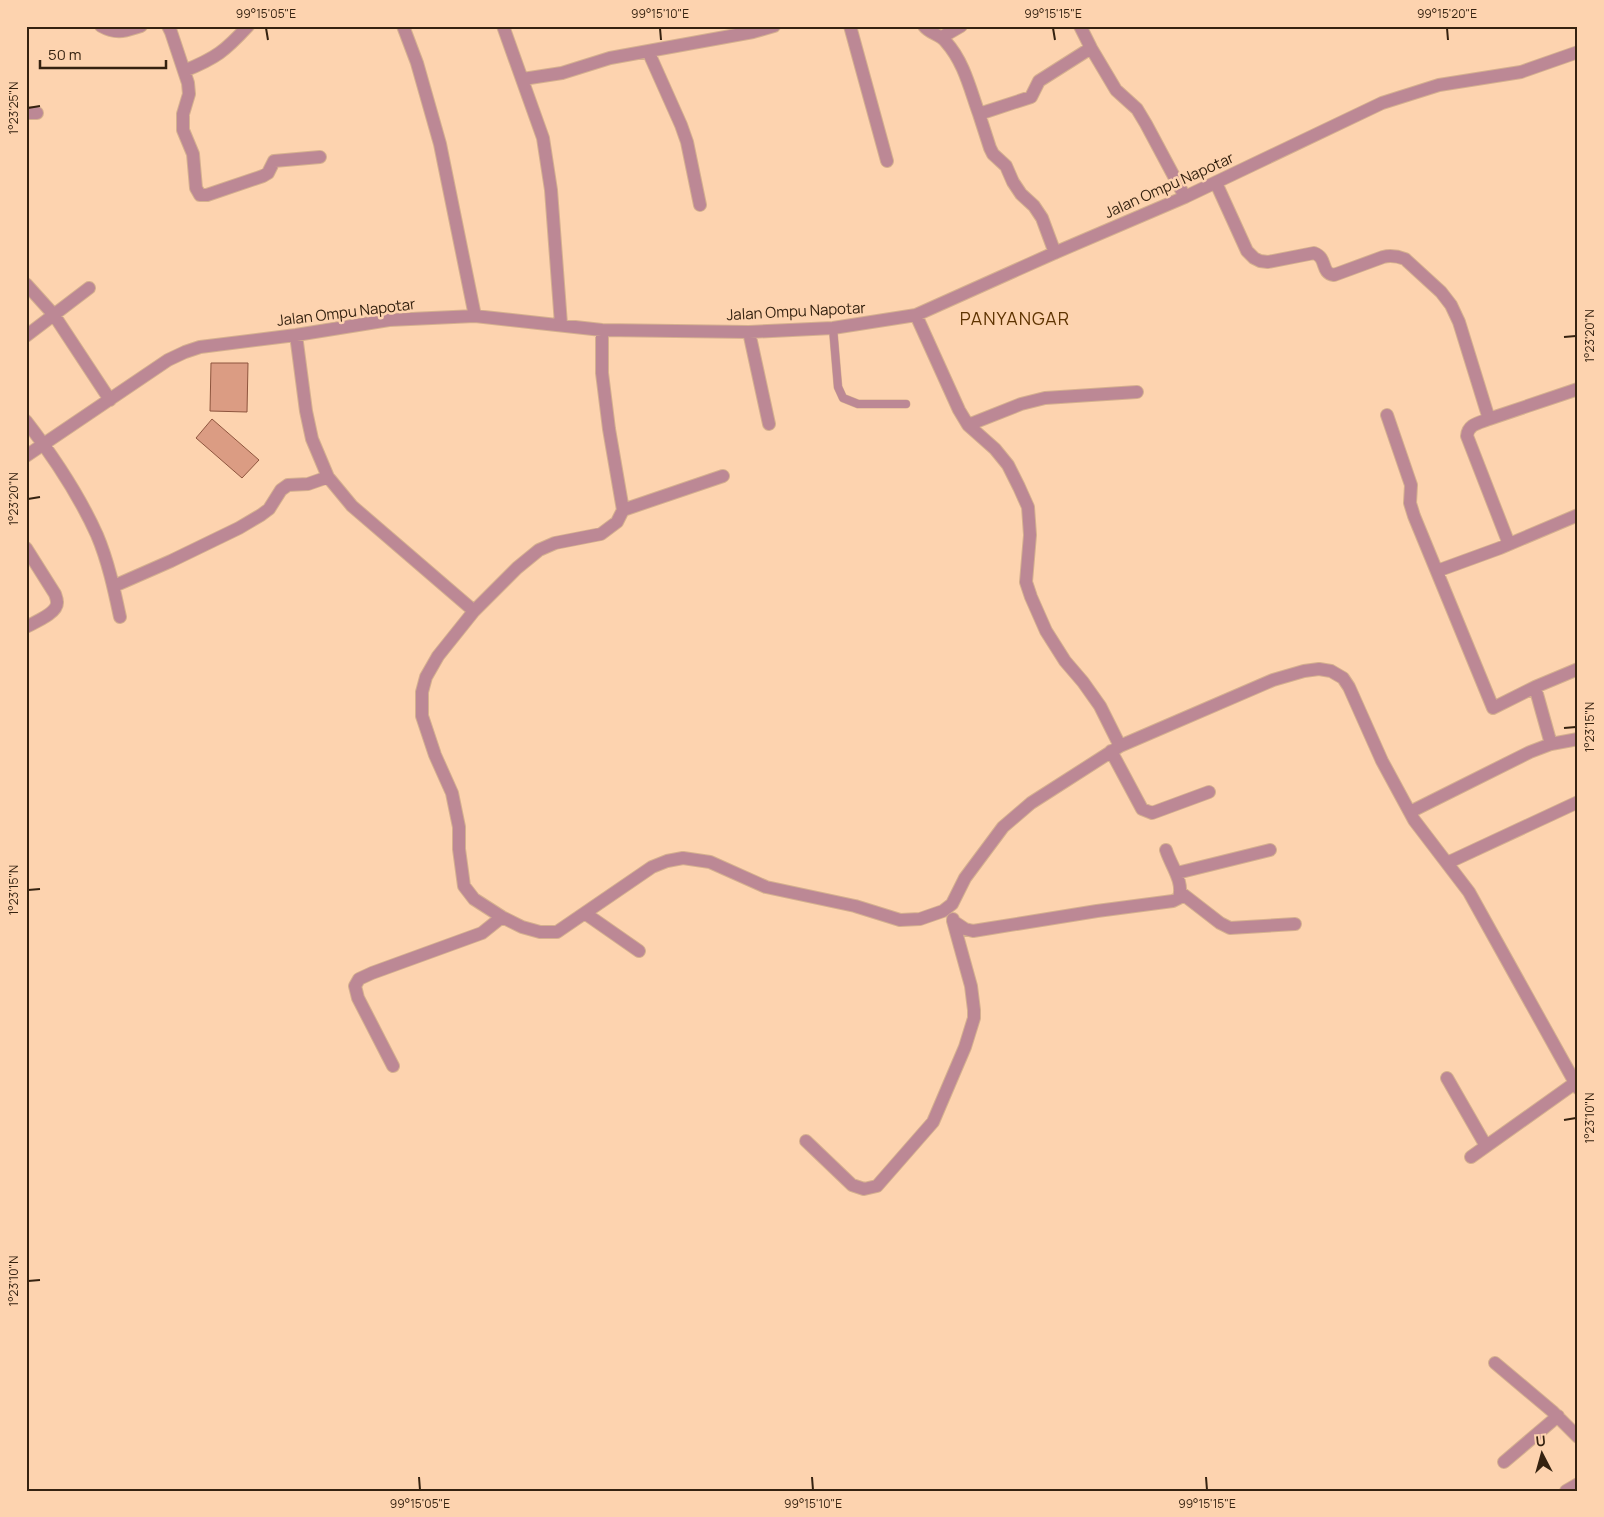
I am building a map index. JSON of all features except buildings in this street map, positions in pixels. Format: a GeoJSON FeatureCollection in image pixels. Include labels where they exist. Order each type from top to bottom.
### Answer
{"type":"FeatureCollection","features":[{"type":"Feature","properties":{"kind":"street"},"geometry":{"type":"LineString","coordinates":[[101,26],[113,32],[125,31],[141,26]]}},
{"type":"Feature","properties":{"kind":"street"},"geometry":{"type":"LineString","coordinates":[[168,26],[184,71],[189,94],[184,114],[183,130],[193,154],[196,188],[200,195],[207,195],[263,176],[268,173],[274,160],[320,158]]}},
{"type":"Feature","properties":{"kind":"street"},"geometry":{"type":"LineString","coordinates":[[184,71],[220,54],[234,43],[248,26]]}},
{"type":"Feature","properties":{"kind":"street"},"geometry":{"type":"LineString","coordinates":[[403,26],[417,63],[440,144],[475,316]]}},
{"type":"Feature","properties":{"kind":"street"},"geometry":{"type":"LineString","coordinates":[[503,26],[543,138],[553,208],[561,324]]}},
{"type":"Feature","properties":{"kind":"street"},"geometry":{"type":"LineString","coordinates":[[523,79],[562,72],[610,58],[753,32],[774,26]]}},
{"type":"Feature","properties":{"kind":"street"},"geometry":{"type":"LineString","coordinates":[[850,26],[887,161]]}},
{"type":"Feature","properties":{"kind":"street"},"geometry":{"type":"LineString","coordinates":[[924,26],[928,32],[942,37],[959,60],[966,75],[990,148],[993,154],[1006,166],[1021,194],[1034,206],[1042,218],[1055,253]]}},
{"type":"Feature","properties":{"kind":"street"},"geometry":{"type":"LineString","coordinates":[[942,37],[961,26]]}},
{"type":"Feature","properties":{"kind":"street"},"geometry":{"type":"LineString","coordinates":[[1080,26],[1116,90],[1137,109],[1185,198]]}},
{"type":"Feature","properties":{"kind":"street"},"geometry":{"type":"LineString","coordinates":[[978,114],[1031,97],[1038,81],[1091,48]]}},
{"type":"Feature","properties":{"kind":"street"},"geometry":{"type":"LineString","coordinates":[[648,51],[687,142],[700,205]]}},
{"type":"Feature","properties":{"kind":"street","name":"Jalan Ompu Napotar"},"geometry":{"type":"LineString","coordinates":[[26,456],[168,360],[185,352],[215,344],[296,335],[388,320],[475,316],[602,330],[749,332],[834,328],[916,315],[1185,198],[1382,104],[1439,85],[1521,72],[1578,52]]}},
{"type":"Feature","properties":{"kind":"street"},"geometry":{"type":"LineString","coordinates":[[1216,183],[1247,251],[1260,261],[1268,262],[1314,253],[1322,258],[1326,272],[1334,275],[1391,255],[1405,259],[1441,292],[1452,305],[1460,322],[1489,419]]}},
{"type":"Feature","properties":{"kind":"street"},"geometry":{"type":"LineString","coordinates":[[26,284],[54,316],[110,400]]}},
{"type":"Feature","properties":{"kind":"street"},"geometry":{"type":"LineString","coordinates":[[26,336],[89,288]]}},
{"type":"Feature","properties":{"kind":"street"},"geometry":{"type":"LineString","coordinates":[[916,315],[968,426],[995,449],[1008,465],[1019,487],[1028,507],[1030,535],[1026,582],[1031,597],[1046,631],[1065,661],[1100,706],[1115,749],[1142,809],[1148,812],[1158,811],[1209,792]]}},
{"type":"Feature","properties":{"kind":"street"},"geometry":{"type":"LineString","coordinates":[[602,330],[602,372],[609,429],[623,510],[617,522],[601,534],[555,543],[539,550],[517,568],[474,611],[438,656],[426,677],[422,692],[422,716],[434,755],[452,793],[459,827],[459,849],[464,886],[474,899],[522,927],[540,932],[557,932],[586,914],[600,901],[652,867],[682,858],[710,862],[766,887],[855,906],[900,920],[920,919],[943,911],[952,904],[965,878],[1003,827],[1031,803],[1115,749],[1273,680],[1319,668],[1331,671],[1343,678],[1349,687],[1382,760],[1410,812],[1473,899],[1576,1086],[1471,1157]]}},
{"type":"Feature","properties":{"kind":"street"},"geometry":{"type":"LineString","coordinates":[[749,332],[769,424]]}},
{"type":"Feature","properties":{"kind":"street"},"geometry":{"type":"LineString","coordinates":[[296,335],[306,412],[312,439],[328,477],[352,506],[474,611]]}},
{"type":"Feature","properties":{"kind":"street"},"geometry":{"type":"LineString","coordinates":[[1509,544],[1467,436],[1467,430],[1489,419],[1578,389]]}},
{"type":"Feature","properties":{"kind":"street"},"geometry":{"type":"LineString","coordinates":[[968,426],[1021,404],[1046,398],[1137,392]]}},
{"type":"Feature","properties":{"kind":"street"},"geometry":{"type":"LineString","coordinates":[[1387,415],[1412,485],[1410,503],[1414,516],[1493,708],[1535,687],[1578,669]]}},
{"type":"Feature","properties":{"kind":"street"},"geometry":{"type":"LineString","coordinates":[[26,421],[44,444],[74,492],[97,536],[114,586],[120,617]]}},
{"type":"Feature","properties":{"kind":"street"},"geometry":{"type":"LineString","coordinates":[[623,510],[723,476]]}},
{"type":"Feature","properties":{"kind":"street"},"geometry":{"type":"LineString","coordinates":[[114,586],[239,528],[269,509],[281,490],[288,485],[308,484],[328,477]]}},
{"type":"Feature","properties":{"kind":"street"},"geometry":{"type":"LineString","coordinates":[[1437,571],[1578,515]]}},
{"type":"Feature","properties":{"kind":"street"},"geometry":{"type":"LineString","coordinates":[[26,548],[55,594],[57,602],[56,608],[52,613],[26,627]]}},
{"type":"Feature","properties":{"kind":"street"},"geometry":{"type":"LineString","coordinates":[[1535,687],[1552,744]]}},
{"type":"Feature","properties":{"kind":"street"},"geometry":{"type":"LineString","coordinates":[[1410,812],[1530,752],[1552,744],[1578,739]]}},
{"type":"Feature","properties":{"kind":"street"},"geometry":{"type":"LineString","coordinates":[[1447,863],[1578,802]]}},
{"type":"Feature","properties":{"kind":"street"},"geometry":{"type":"LineString","coordinates":[[953,921],[973,931],[985,930],[1097,911],[1174,901],[1178,898],[1180,892],[1177,873],[1171,864],[1166,850]]}},
{"type":"Feature","properties":{"kind":"street"},"geometry":{"type":"LineString","coordinates":[[1177,873],[1270,850]]}},
{"type":"Feature","properties":{"kind":"street"},"geometry":{"type":"LineString","coordinates":[[1180,892],[1220,923],[1230,928],[1295,924]]}},
{"type":"Feature","properties":{"kind":"street"},"geometry":{"type":"LineString","coordinates":[[806,1141],[852,1185],[864,1189],[877,1186],[933,1122],[965,1047],[974,1018],[971,986],[953,921],[952,904]]}},
{"type":"Feature","properties":{"kind":"street"},"geometry":{"type":"LineString","coordinates":[[586,914],[639,951]]}},
{"type":"Feature","properties":{"kind":"street"},"geometry":{"type":"LineString","coordinates":[[393,1066],[358,998],[355,986],[359,979],[482,932],[502,917]]}},
{"type":"Feature","properties":{"kind":"street"},"geometry":{"type":"LineString","coordinates":[[1447,1078],[1486,1146]]}},
{"type":"Feature","properties":{"kind":"street"},"geometry":{"type":"LineString","coordinates":[[1495,1363],[1558,1416],[1578,1437]]}},
{"type":"Feature","properties":{"kind":"street"},"geometry":{"type":"LineString","coordinates":[[1504,1462],[1558,1416]]}},
{"type":"Feature","properties":{"kind":"street"},"geometry":{"type":"LineString","coordinates":[[1566,1491],[1578,1484]]}},
{"type":"Feature","properties":{"kind":"lane"},"geometry":{"type":"LineString","coordinates":[[834,328],[838,387],[843,398],[858,404],[906,404]]}},
{"type":"Feature","properties":{"kind":"district","name":"PANYANGAR"},"geometry":{"type":"Point","coordinates":[1015,318]}}]}
